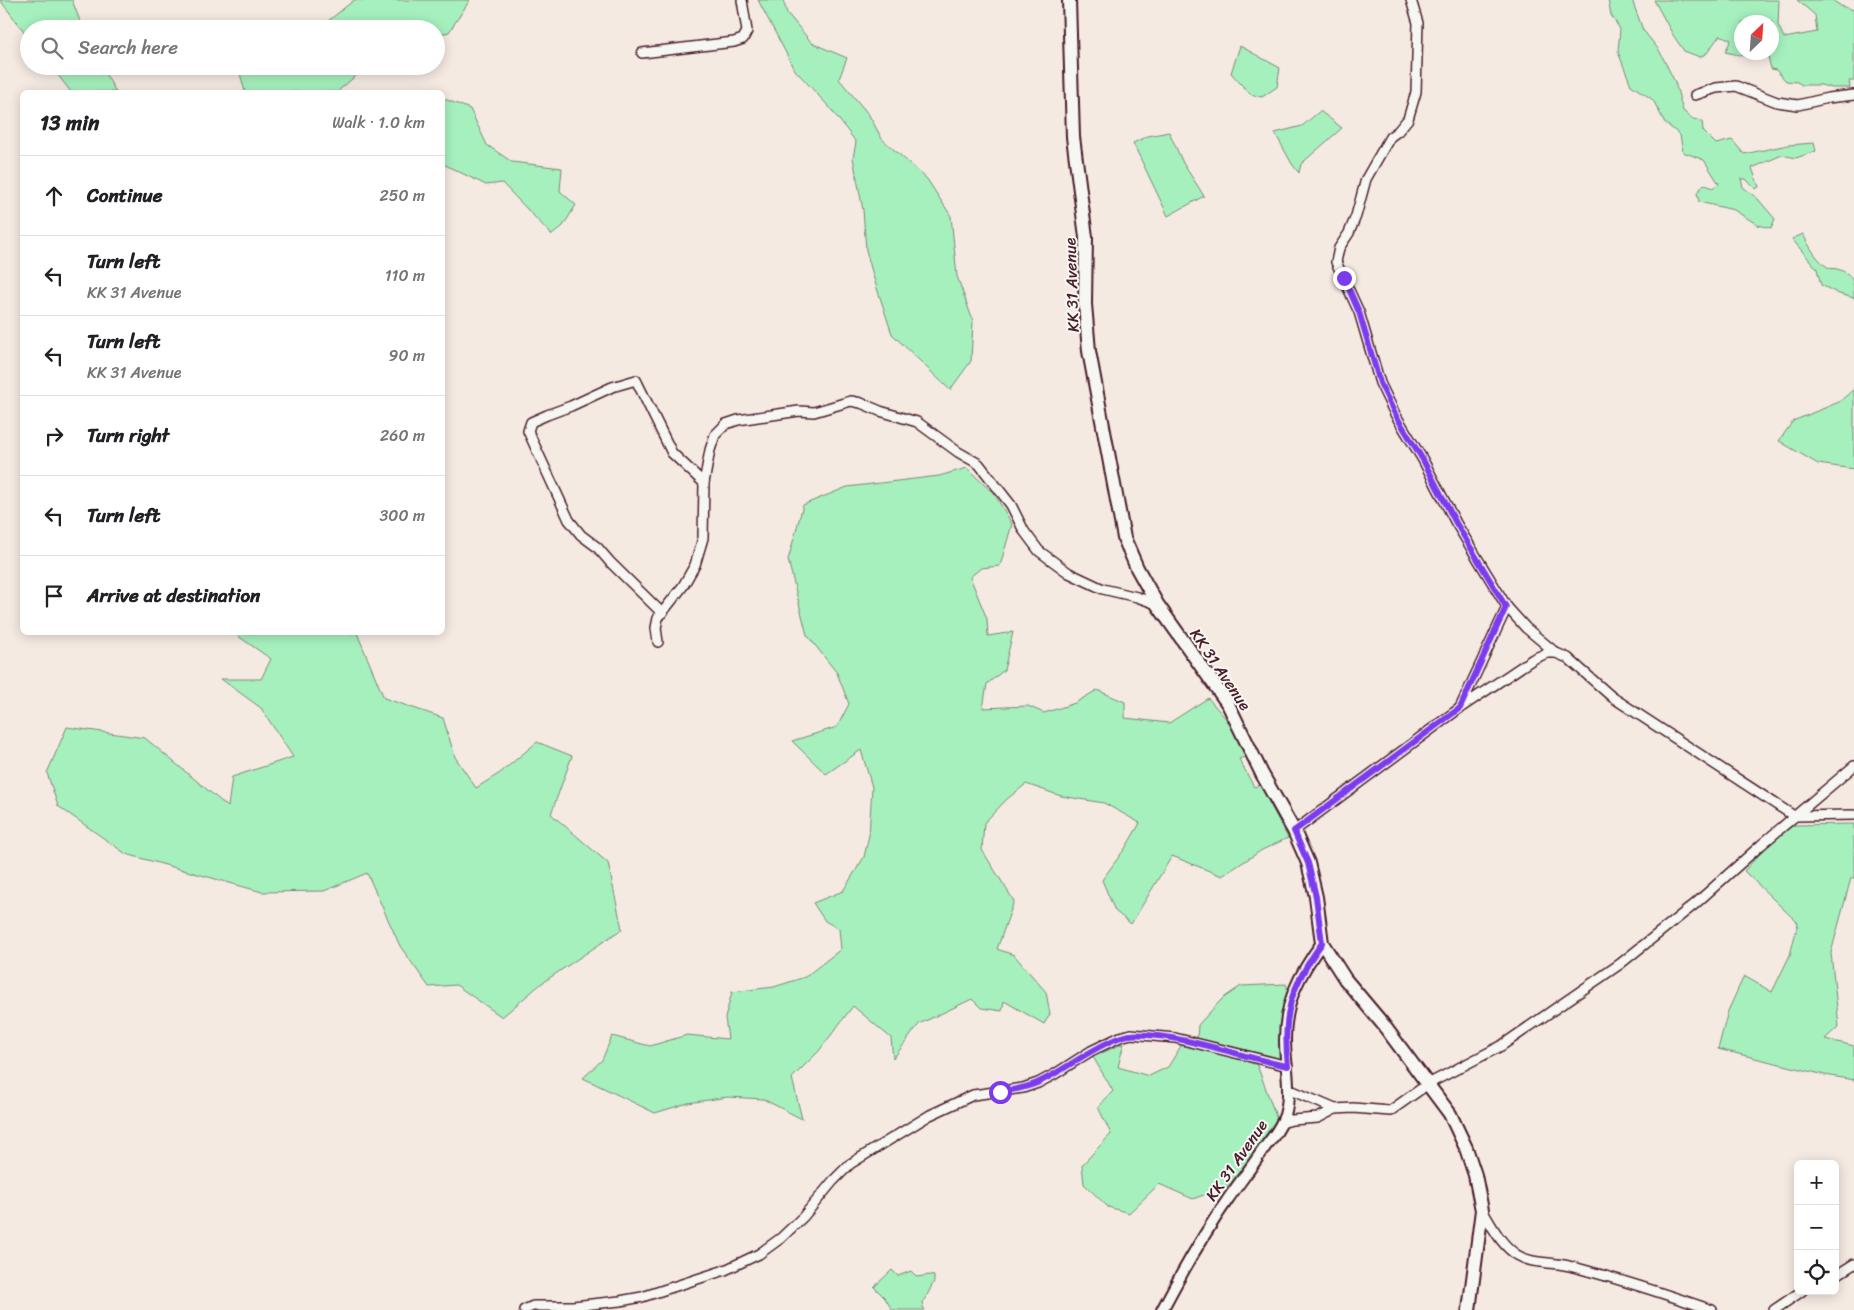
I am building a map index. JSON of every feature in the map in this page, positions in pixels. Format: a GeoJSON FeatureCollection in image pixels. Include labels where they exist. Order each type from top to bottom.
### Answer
{"type":"FeatureCollection","features":[{"type":"Feature","properties":{"kind":"main road","name":"KK 31 Avenue"},"geometry":{"type":"LineString","coordinates":[[1069,0],[1073,137],[1086,237],[1085,304],[1089,351],[1124,538],[1137,568],[1157,604],[1228,704],[1262,774],[1294,831],[1308,863],[1316,897],[1322,943]]}},
{"type":"Feature","properties":{"kind":"main road"},"geometry":{"type":"LineString","coordinates":[[1322,943],[1345,979],[1382,1024],[1450,1114],[1466,1148],[1475,1175],[1482,1210],[1469,1310]]}},
{"type":"Feature","properties":{"kind":"street"},"geometry":{"type":"LineString","coordinates":[[642,53],[734,42],[743,39],[747,31],[742,0]]}},
{"type":"Feature","properties":{"kind":"street"},"geometry":{"type":"LineString","coordinates":[[1411,0],[1418,23],[1416,92],[1408,119],[1390,137],[1366,179],[1356,216],[1349,233],[1339,248],[1336,262],[1359,312],[1380,383],[1395,414],[1423,460],[1465,539],[1506,607],[1526,628],[1556,653],[1568,658],[1612,696],[1794,816],[1854,815]]}},
{"type":"Feature","properties":{"kind":"street"},"geometry":{"type":"LineString","coordinates":[[1695,95],[1716,88],[1736,86],[1777,102],[1798,105],[1828,98],[1854,95]]}},
{"type":"Feature","properties":{"kind":"street"},"geometry":{"type":"LineString","coordinates":[[661,612],[569,520],[528,431],[531,422],[612,387],[636,380],[672,453],[704,483]]}},
{"type":"Feature","properties":{"kind":"street"},"geometry":{"type":"LineString","coordinates":[[658,642],[656,628],[658,618],[683,586],[695,565],[703,538],[704,483],[710,450],[715,435],[726,424],[738,420],[799,411],[814,412],[851,402],[861,403],[917,422],[958,452],[979,464],[1011,505],[1024,531],[1039,551],[1069,573],[1103,589],[1157,604]]}},
{"type":"Feature","properties":{"kind":"street"},"geometry":{"type":"LineString","coordinates":[[1460,708],[1506,607]]}},
{"type":"Feature","properties":{"kind":"street"},"geometry":{"type":"LineString","coordinates":[[1294,831],[1460,708],[1533,658],[1548,653],[1556,653]]}},
{"type":"Feature","properties":{"kind":"street"},"geometry":{"type":"LineString","coordinates":[[1281,1123],[1318,1118],[1335,1109],[1353,1108],[1390,1111],[1428,1084],[1501,1046],[1620,964],[1695,904],[1794,816],[1854,766]]}},
{"type":"Feature","properties":{"kind":"street","name":"KK 31 Avenue"},"geometry":{"type":"LineString","coordinates":[[1162,1310],[1196,1246],[1281,1123],[1288,1101],[1288,1066],[1285,1040],[1293,991],[1308,962],[1322,943]]}},
{"type":"Feature","properties":{"kind":"street"},"geometry":{"type":"LineString","coordinates":[[524,1310],[533,1306],[574,1306],[627,1300],[642,1297],[725,1270],[759,1254],[781,1238],[804,1217],[832,1181],[850,1164],[930,1115],[973,1095],[1023,1088],[1038,1083],[1091,1051],[1120,1037],[1139,1034],[1175,1038],[1288,1066]]}},
{"type":"Feature","properties":{"kind":"street"},"geometry":{"type":"LineString","coordinates":[[1288,1088],[1335,1109]]}},
{"type":"Feature","properties":{"kind":"street"},"geometry":{"type":"LineString","coordinates":[[1482,1210],[1506,1246],[1525,1259],[1534,1262],[1566,1265],[1712,1310]]}},
{"type":"Feature","properties":{"kind":"street"},"geometry":{"type":"LineString","coordinates":[[1839,1273],[1854,1264]]}},
{"type":"Feature","properties":{"kind":"street"},"geometry":{"type":"LineString","coordinates":[[1774,1310],[1796,1295]]}},
{"type":"Feature","properties":{"kind":"green space"},"geometry":{"type":"Polygon","coordinates":[[[0,0],[72,0],[80,20],[20,20],[20,26],[0,0]]]}},
{"type":"Feature","properties":{"kind":"green space"},"geometry":{"type":"Polygon","coordinates":[[[354,0],[470,0],[449,32],[445,33],[445,20],[329,20],[354,0]]]}},
{"type":"Feature","properties":{"kind":"green space"},"geometry":{"type":"Polygon","coordinates":[[[758,0],[783,0],[787,13],[812,43],[847,58],[839,79],[869,115],[882,139],[927,179],[951,216],[957,276],[973,321],[971,361],[950,390],[892,334],[866,250],[863,210],[853,158],[856,142],[830,108],[795,70],[758,0]]]}},
{"type":"Feature","properties":{"kind":"green space"},"geometry":{"type":"Polygon","coordinates":[[[1608,0],[1632,0],[1643,30],[1659,50],[1675,82],[1683,111],[1693,119],[1702,121],[1703,131],[1716,144],[1732,140],[1744,154],[1788,145],[1814,143],[1816,151],[1796,158],[1782,155],[1752,168],[1759,187],[1755,189],[1746,179],[1741,179],[1743,187],[1758,199],[1775,219],[1771,228],[1758,225],[1734,210],[1699,202],[1697,193],[1704,184],[1712,188],[1719,184],[1704,160],[1683,152],[1680,135],[1665,123],[1653,100],[1631,85],[1618,52],[1620,29],[1611,15],[1608,0]]]}},
{"type":"Feature","properties":{"kind":"green space"},"geometry":{"type":"Polygon","coordinates":[[[1654,0],[1779,0],[1778,15],[1734,15],[1734,54],[1725,52],[1731,40],[1720,35],[1707,53],[1700,57],[1684,51],[1654,0]]]}},
{"type":"Feature","properties":{"kind":"green space"},"geometry":{"type":"Polygon","coordinates":[[[1797,0],[1832,0],[1841,6],[1854,10],[1854,81],[1849,81],[1850,88],[1802,85],[1797,82],[1786,81],[1776,70],[1771,69],[1769,60],[1779,60],[1779,27],[1784,38],[1817,32],[1815,15],[1797,0]]]}},
{"type":"Feature","properties":{"kind":"green space"},"geometry":{"type":"Polygon","coordinates":[[[1240,46],[1280,68],[1277,87],[1262,97],[1250,94],[1231,73],[1240,46]]]}},
{"type":"Feature","properties":{"kind":"green space"},"geometry":{"type":"Polygon","coordinates":[[[58,75],[106,75],[115,90],[69,90],[58,75]]]}},
{"type":"Feature","properties":{"kind":"green space"},"geometry":{"type":"Polygon","coordinates":[[[240,75],[357,75],[339,90],[244,90],[240,75]]]}},
{"type":"Feature","properties":{"kind":"green space"},"geometry":{"type":"Polygon","coordinates":[[[445,99],[470,109],[487,145],[512,162],[562,168],[560,191],[576,205],[563,226],[552,235],[502,183],[486,185],[445,165],[445,99]]]}},
{"type":"Feature","properties":{"kind":"green space"},"geometry":{"type":"Polygon","coordinates":[[[1320,111],[1342,128],[1301,164],[1299,173],[1275,133],[1302,126],[1320,111]]]}},
{"type":"Feature","properties":{"kind":"green space"},"geometry":{"type":"Polygon","coordinates":[[[1169,132],[1183,163],[1204,196],[1168,216],[1133,143],[1148,136],[1169,132]]]}},
{"type":"Feature","properties":{"kind":"green space"},"geometry":{"type":"Polygon","coordinates":[[[1803,234],[1814,253],[1825,265],[1829,268],[1843,271],[1850,276],[1853,283],[1854,298],[1839,294],[1821,285],[1817,269],[1792,239],[1803,234]]]}},
{"type":"Feature","properties":{"kind":"green space"},"geometry":{"type":"Polygon","coordinates":[[[1854,389],[1854,469],[1818,464],[1779,441],[1793,421],[1839,402],[1854,389]]]}},
{"type":"Feature","properties":{"kind":"green space"},"geometry":{"type":"Polygon","coordinates":[[[967,468],[995,495],[1012,524],[1000,566],[981,568],[970,577],[987,619],[988,636],[1013,632],[1004,670],[987,684],[983,708],[1028,706],[1044,713],[1075,703],[1097,690],[1125,702],[1125,718],[1169,723],[1208,698],[1253,754],[1239,759],[1254,787],[1260,785],[1288,838],[1262,850],[1222,876],[1172,856],[1131,924],[1115,911],[1102,880],[1126,847],[1140,823],[1104,803],[1061,796],[1026,784],[1007,799],[984,823],[982,850],[1014,901],[997,949],[1014,955],[1046,992],[1050,1014],[1044,1024],[1004,1001],[1002,1011],[981,1008],[972,999],[919,1024],[893,1059],[891,1038],[853,1006],[819,1051],[792,1078],[802,1119],[763,1099],[728,1097],[688,1103],[655,1113],[583,1078],[602,1060],[612,1036],[650,1046],[687,1035],[728,1039],[725,1018],[732,992],[774,987],[805,977],[841,949],[839,929],[825,921],[813,903],[843,891],[864,857],[869,835],[872,787],[861,750],[826,774],[792,741],[837,727],[849,704],[837,673],[807,635],[788,560],[803,505],[847,487],[939,476],[967,468]]]}},
{"type":"Feature","properties":{"kind":"green space"},"geometry":{"type":"Polygon","coordinates":[[[358,635],[384,698],[443,718],[455,757],[476,788],[500,773],[537,742],[572,756],[551,814],[608,863],[622,929],[542,983],[502,1017],[456,985],[429,987],[400,946],[367,873],[324,891],[262,892],[126,854],[58,806],[47,773],[67,727],[145,738],[228,807],[232,777],[293,757],[261,708],[221,679],[261,679],[271,659],[238,636],[358,635]]]}},
{"type":"Feature","properties":{"kind":"green space"},"geometry":{"type":"Polygon","coordinates":[[[1854,824],[1854,878],[1851,878],[1831,953],[1839,1026],[1825,1039],[1854,1046],[1854,1080],[1825,1075],[1718,1049],[1728,1011],[1744,976],[1772,992],[1790,955],[1798,923],[1744,871],[1773,840],[1794,825],[1854,824]]]}},
{"type":"Feature","properties":{"kind":"green space"},"geometry":{"type":"Polygon","coordinates":[[[1286,984],[1288,991],[1280,1023],[1284,1028],[1281,1063],[1197,1039],[1198,1025],[1222,999],[1241,986],[1286,984]]]}},
{"type":"Feature","properties":{"kind":"green space"},"geometry":{"type":"Polygon","coordinates":[[[1184,1041],[1257,1065],[1277,1119],[1259,1148],[1228,1186],[1193,1199],[1159,1184],[1129,1213],[1108,1207],[1084,1184],[1082,1165],[1111,1134],[1098,1107],[1113,1091],[1093,1057],[1124,1043],[1118,1067],[1149,1076],[1168,1067],[1184,1041]]]}},
{"type":"Feature","properties":{"kind":"green space"},"geometry":{"type":"Polygon","coordinates":[[[892,1270],[898,1276],[911,1271],[917,1277],[934,1276],[934,1282],[922,1302],[925,1310],[892,1310],[885,1298],[874,1287],[892,1270]]]}},
{"type":"Feature","properties":{"kind":"route"},"geometry":{"type":"LineString","coordinates":[[1000,1092],[1038,1083],[1091,1051],[1120,1037],[1131,1034],[1197,1042],[1270,1063],[1288,1066],[1285,1040],[1293,991],[1308,962],[1322,943],[1316,897],[1308,863],[1294,831],[1460,708],[1506,607],[1395,414],[1380,383],[1359,312],[1344,278]]}}]}
